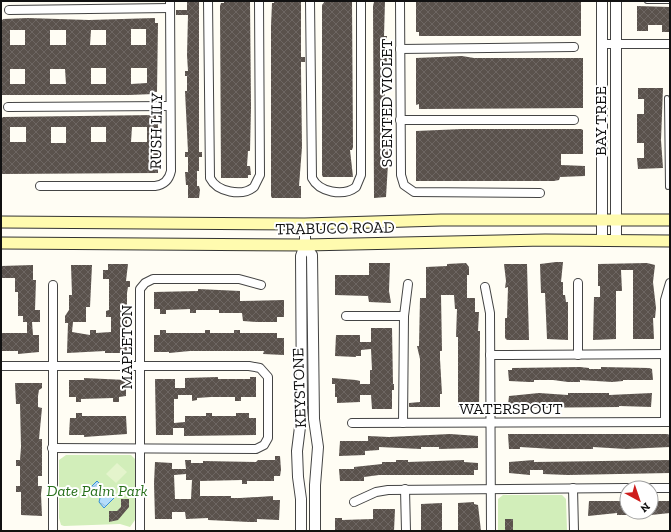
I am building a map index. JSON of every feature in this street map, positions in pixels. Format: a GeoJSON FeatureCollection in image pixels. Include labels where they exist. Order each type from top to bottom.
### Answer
{"type":"FeatureCollection","features":[{"type":"Feature","properties":{"kind":"main road","name":"TRABUCO ROAD"},"geometry":{"type":"LineString","coordinates":[[1,222],[305,224],[441,220],[670,220]]}},
{"type":"Feature","properties":{"kind":"main road","name":"TRABUCO ROAD"},"geometry":{"type":"LineString","coordinates":[[1,243],[305,246],[602,239],[670,241]]}},
{"type":"Feature","properties":{"kind":"street"},"geometry":{"type":"LineString","coordinates":[[208,1],[210,178],[214,185],[219,189],[235,191],[251,190],[258,182],[260,175],[259,1]]}},
{"type":"Feature","properties":{"kind":"street"},"geometry":{"type":"LineString","coordinates":[[310,1],[312,178],[315,185],[321,189],[336,191],[352,190],[360,182],[361,175],[361,1]]}},
{"type":"Feature","properties":{"kind":"street","name":"SCENTED VIOLET"},"geometry":{"type":"LineString","coordinates":[[400,1],[401,180],[410,191],[540,192]]}},
{"type":"Feature","properties":{"kind":"street","name":"BAY TREE"},"geometry":{"type":"LineString","coordinates":[[602,1],[602,239]]}},
{"type":"Feature","properties":{"kind":"street","name":"BAY TREE"},"geometry":{"type":"LineString","coordinates":[[616,1],[616,240]]}},
{"type":"Feature","properties":{"kind":"street"},"geometry":{"type":"LineString","coordinates":[[9,10],[170,5]]}},
{"type":"Feature","properties":{"kind":"street","name":"RUSH LILY"},"geometry":{"type":"LineString","coordinates":[[40,186],[155,186],[168,180],[170,172],[170,5]]}},
{"type":"Feature","properties":{"kind":"street"},"geometry":{"type":"LineString","coordinates":[[602,44],[670,44]]}},
{"type":"Feature","properties":{"kind":"street"},"geometry":{"type":"LineString","coordinates":[[400,49],[574,47]]}},
{"type":"Feature","properties":{"kind":"street"},"geometry":{"type":"LineString","coordinates":[[8,107],[170,106]]}},
{"type":"Feature","properties":{"kind":"street"},"geometry":{"type":"LineString","coordinates":[[400,120],[574,120]]}},
{"type":"Feature","properties":{"kind":"street","name":"KEYSTONE"},"geometry":{"type":"LineString","coordinates":[[301,531],[298,451],[302,411],[301,256],[305,246],[305,224]]}},
{"type":"Feature","properties":{"kind":"street","name":"KEYSTONE"},"geometry":{"type":"LineString","coordinates":[[305,246],[312,255],[314,419],[318,447],[315,485],[316,531]]}},
{"type":"Feature","properties":{"kind":"street","name":"MAPLETON"},"geometry":{"type":"LineString","coordinates":[[140,531],[140,290],[145,283],[154,279],[240,279],[261,286]]}},
{"type":"Feature","properties":{"kind":"street"},"geometry":{"type":"LineString","coordinates":[[578,282],[578,355]]}},
{"type":"Feature","properties":{"kind":"street"},"geometry":{"type":"LineString","coordinates":[[667,422],[667,354],[664,300],[670,283]]}},
{"type":"Feature","properties":{"kind":"street"},"geometry":{"type":"LineString","coordinates":[[403,423],[404,316],[408,284]]}},
{"type":"Feature","properties":{"kind":"street"},"geometry":{"type":"LineString","coordinates":[[53,285],[53,531]]}},
{"type":"Feature","properties":{"kind":"street"},"geometry":{"type":"LineString","coordinates":[[485,287],[490,313],[490,531]]}},
{"type":"Feature","properties":{"kind":"street"},"geometry":{"type":"LineString","coordinates":[[346,316],[404,316]]}},
{"type":"Feature","properties":{"kind":"street"},"geometry":{"type":"LineString","coordinates":[[490,355],[667,354]]}},
{"type":"Feature","properties":{"kind":"street"},"geometry":{"type":"LineString","coordinates":[[1,366],[249,366],[260,368],[267,374],[268,438],[260,448],[52,448]]}},
{"type":"Feature","properties":{"kind":"street","name":"WATERSPOUT"},"geometry":{"type":"LineString","coordinates":[[352,423],[667,422]]}},
{"type":"Feature","properties":{"kind":"street"},"geometry":{"type":"LineString","coordinates":[[574,488],[574,531]]}},
{"type":"Feature","properties":{"kind":"street"},"geometry":{"type":"LineString","coordinates":[[354,502],[376,492],[405,489],[619,488]]}},
{"type":"Feature","properties":{"kind":"street"},"geometry":{"type":"LineString","coordinates":[[659,488],[670,488]]}},
{"type":"Feature","properties":{"kind":"street"},"geometry":{"type":"LineString","coordinates":[[405,489],[406,531]]}},
{"type":"Feature","properties":{"kind":"lane"},"geometry":{"type":"LineString","coordinates":[[647,1],[668,1]]}},
{"type":"Feature","properties":{"kind":"lane"},"geometry":{"type":"LineString","coordinates":[[667,98],[669,138],[668,187]]}},
{"type":"Feature","properties":{"kind":"green space","name":"Date Palm Park"},"geometry":{"type":"Polygon","coordinates":[[[66,455],[131,455],[135,459],[135,520],[130,527],[120,524],[61,525],[59,518],[59,460],[66,455]]]}},
{"type":"Feature","properties":{"kind":"green space"},"geometry":{"type":"Polygon","coordinates":[[[117,463],[127,472],[116,483],[106,474],[117,463]]]}},
{"type":"Feature","properties":{"kind":"green space"},"geometry":{"type":"Polygon","coordinates":[[[503,495],[562,495],[566,499],[567,531],[498,531],[498,499],[503,495]]]}},
{"type":"Feature","properties":{"kind":"water"},"geometry":{"type":"Polygon","coordinates":[[[97,481],[114,498],[104,508],[99,502],[100,498],[90,488],[97,481]]]}},
{"type":"Feature","properties":{"kind":"building"},"geometry":{"type":"Polygon","coordinates":[[[187,1],[199,1],[199,152],[202,152],[202,157],[199,157],[199,171],[197,171],[197,186],[199,186],[200,190],[199,198],[188,198],[188,185],[186,185],[185,172],[188,172],[188,157],[185,157],[185,152],[188,152],[185,91],[187,91],[187,76],[185,76],[185,71],[188,71],[188,15],[176,15],[176,10],[187,10],[187,1]]]}},
{"type":"Feature","properties":{"kind":"building"},"geometry":{"type":"Polygon","coordinates":[[[224,1],[250,1],[251,107],[250,151],[248,151],[247,166],[250,166],[251,175],[248,175],[248,178],[221,178],[220,6],[221,3],[224,3],[224,1]]]}},
{"type":"Feature","properties":{"kind":"building"},"geometry":{"type":"Polygon","coordinates":[[[274,1],[301,1],[301,57],[305,57],[305,62],[301,62],[302,147],[299,186],[301,186],[301,198],[272,198],[271,196],[271,26],[272,3],[274,3],[274,1]]]}},
{"type":"Feature","properties":{"kind":"building"},"geometry":{"type":"Polygon","coordinates":[[[325,1],[352,1],[353,147],[352,150],[350,150],[353,177],[323,177],[322,175],[322,5],[325,1]]]}},
{"type":"Feature","properties":{"kind":"building"},"geometry":{"type":"Polygon","coordinates":[[[385,1],[384,36],[387,36],[387,62],[385,62],[385,118],[388,118],[388,124],[385,124],[386,138],[388,138],[388,164],[386,197],[374,198],[373,6],[374,2],[385,1]]]}},
{"type":"Feature","properties":{"kind":"building"},"geometry":{"type":"Polygon","coordinates":[[[416,1],[581,1],[581,36],[419,36],[419,32],[416,32],[416,1]]]}},
{"type":"Feature","properties":{"kind":"building"},"geometry":{"type":"Polygon","coordinates":[[[637,6],[670,7],[670,32],[662,32],[662,25],[648,25],[648,31],[637,31],[637,6]]]}},
{"type":"Feature","properties":{"kind":"building"},"geometry":{"type":"Polygon","coordinates":[[[28,18],[89,20],[155,18],[155,23],[158,23],[157,92],[154,92],[154,94],[129,95],[1,95],[1,22],[3,19],[28,18]],[[131,29],[131,45],[146,45],[146,29],[131,29]],[[10,30],[10,45],[25,45],[25,30],[10,30]],[[50,30],[50,45],[66,45],[66,30],[50,30]],[[91,30],[90,45],[106,45],[106,30],[91,30]],[[91,68],[91,84],[106,84],[106,68],[91,68]],[[131,68],[131,84],[147,83],[147,68],[131,68]],[[10,69],[10,84],[25,84],[25,69],[10,69]],[[50,69],[50,84],[66,84],[65,69],[50,69]]]}},
{"type":"Feature","properties":{"kind":"building"},"geometry":{"type":"Polygon","coordinates":[[[462,56],[474,58],[583,58],[583,108],[419,109],[419,104],[416,105],[416,58],[462,56]]]}},
{"type":"Feature","properties":{"kind":"building"},"geometry":{"type":"Polygon","coordinates":[[[638,88],[663,88],[661,140],[663,168],[638,169],[637,158],[644,158],[644,143],[637,143],[637,114],[644,114],[644,99],[638,99],[638,88]]]}},
{"type":"Feature","properties":{"kind":"building"},"geometry":{"type":"Polygon","coordinates":[[[156,115],[156,121],[158,121],[158,173],[2,174],[1,119],[3,117],[156,115]],[[10,127],[10,142],[26,142],[26,127],[10,127]],[[51,127],[51,143],[66,143],[66,127],[51,127]],[[91,127],[91,142],[106,142],[106,127],[91,127]],[[132,127],[131,142],[147,142],[147,127],[132,127]]]}},
{"type":"Feature","properties":{"kind":"building"},"geometry":{"type":"Polygon","coordinates":[[[462,129],[581,129],[583,130],[583,154],[561,154],[561,165],[585,166],[585,176],[560,177],[559,180],[554,181],[416,181],[416,131],[462,129]]]}},
{"type":"Feature","properties":{"kind":"building"},"geometry":{"type":"Polygon","coordinates":[[[563,262],[561,282],[563,282],[563,295],[565,295],[566,302],[568,302],[568,340],[547,339],[545,293],[541,293],[540,264],[563,262]]]}},
{"type":"Feature","properties":{"kind":"building"},"geometry":{"type":"Polygon","coordinates":[[[369,263],[390,263],[389,291],[391,303],[369,302],[368,296],[335,295],[335,275],[369,275],[369,263]]]}},
{"type":"Feature","properties":{"kind":"building"},"geometry":{"type":"Polygon","coordinates":[[[466,263],[469,267],[469,275],[467,275],[467,298],[475,298],[475,312],[479,312],[479,407],[458,407],[458,337],[456,337],[457,309],[455,309],[454,295],[441,295],[442,351],[440,351],[440,359],[442,394],[440,394],[440,407],[409,407],[409,403],[420,402],[420,359],[417,346],[419,346],[420,298],[426,298],[426,267],[466,263]]]}},
{"type":"Feature","properties":{"kind":"building"},"geometry":{"type":"Polygon","coordinates":[[[647,263],[655,265],[653,282],[656,308],[655,318],[653,318],[654,339],[633,339],[633,270],[621,270],[622,291],[616,291],[616,339],[593,340],[594,297],[600,297],[600,286],[598,286],[598,264],[647,263]]]}},
{"type":"Feature","properties":{"kind":"building"},"geometry":{"type":"Polygon","coordinates":[[[108,264],[128,264],[126,281],[130,281],[130,287],[128,287],[127,293],[127,353],[105,353],[105,351],[67,353],[68,323],[65,323],[65,316],[69,310],[69,295],[72,295],[71,265],[92,265],[90,307],[86,307],[86,322],[73,322],[72,332],[90,335],[90,330],[96,330],[96,333],[111,332],[111,317],[106,317],[106,311],[109,310],[109,279],[103,279],[103,270],[108,270],[108,264]]]}},
{"type":"Feature","properties":{"kind":"building"},"geometry":{"type":"Polygon","coordinates":[[[504,264],[527,264],[529,340],[507,340],[505,338],[508,287],[505,288],[506,281],[504,264]]]}},
{"type":"Feature","properties":{"kind":"building"},"geometry":{"type":"Polygon","coordinates":[[[33,265],[33,280],[36,280],[35,310],[40,310],[40,322],[32,322],[33,335],[39,335],[39,352],[18,354],[18,351],[1,351],[1,333],[27,333],[27,322],[23,322],[23,316],[18,316],[18,292],[15,292],[15,278],[1,278],[1,266],[33,265]]]}},
{"type":"Feature","properties":{"kind":"building"},"geometry":{"type":"Polygon","coordinates":[[[198,289],[240,291],[240,301],[284,300],[284,317],[277,317],[277,322],[257,322],[243,321],[242,313],[219,313],[219,310],[196,310],[196,313],[190,313],[190,309],[166,310],[166,314],[160,314],[160,309],[154,309],[154,292],[198,291],[198,289]]]}},
{"type":"Feature","properties":{"kind":"building"},"geometry":{"type":"Polygon","coordinates":[[[371,328],[392,328],[394,390],[392,390],[392,409],[372,409],[371,395],[360,395],[360,402],[337,403],[337,397],[335,397],[335,384],[332,384],[332,378],[356,380],[360,381],[360,384],[370,384],[370,370],[372,370],[371,349],[361,350],[361,356],[356,357],[335,356],[336,335],[360,335],[360,342],[371,342],[371,328]]]}},
{"type":"Feature","properties":{"kind":"building"},"geometry":{"type":"Polygon","coordinates":[[[160,330],[166,330],[166,333],[205,333],[205,330],[210,330],[210,333],[234,333],[234,330],[240,330],[240,333],[277,333],[277,338],[284,338],[284,355],[263,354],[264,351],[154,352],[154,335],[160,335],[160,330]]]}},
{"type":"Feature","properties":{"kind":"building"},"geometry":{"type":"Polygon","coordinates":[[[580,367],[589,369],[601,369],[601,367],[649,368],[652,369],[653,380],[623,380],[612,382],[580,380],[580,382],[553,380],[534,380],[534,382],[509,381],[508,370],[512,370],[512,368],[580,367]]]}},
{"type":"Feature","properties":{"kind":"building"},"geometry":{"type":"Polygon","coordinates":[[[218,377],[218,379],[250,379],[250,377],[256,377],[256,397],[241,397],[241,401],[235,401],[235,397],[211,397],[197,398],[197,400],[192,401],[192,395],[178,395],[178,399],[174,399],[174,423],[185,422],[185,416],[206,416],[206,413],[212,413],[212,416],[236,416],[236,413],[249,413],[249,418],[256,418],[256,435],[184,436],[184,428],[173,428],[173,435],[156,435],[155,379],[175,379],[175,388],[185,388],[185,378],[218,377]]]}},
{"type":"Feature","properties":{"kind":"building"},"geometry":{"type":"Polygon","coordinates":[[[84,378],[126,380],[126,396],[119,397],[119,402],[113,402],[113,398],[81,399],[81,402],[76,402],[76,397],[69,397],[69,380],[84,380],[84,378]]]}},
{"type":"Feature","properties":{"kind":"building"},"geometry":{"type":"Polygon","coordinates":[[[15,383],[42,383],[42,388],[39,390],[38,396],[38,407],[42,408],[39,439],[42,439],[42,476],[38,476],[38,486],[42,486],[42,516],[21,515],[21,492],[16,492],[16,486],[20,486],[20,466],[16,466],[16,460],[20,460],[21,447],[20,404],[16,404],[15,383]]]}},
{"type":"Feature","properties":{"kind":"building"},"geometry":{"type":"Polygon","coordinates":[[[539,393],[568,395],[568,393],[609,393],[609,395],[652,393],[651,407],[619,406],[513,408],[513,405],[508,405],[509,396],[539,393]]]}},
{"type":"Feature","properties":{"kind":"building"},"geometry":{"type":"Polygon","coordinates":[[[76,413],[82,413],[82,416],[126,416],[127,434],[84,437],[84,435],[69,435],[70,418],[76,418],[76,413]]]}},
{"type":"Feature","properties":{"kind":"building"},"geometry":{"type":"Polygon","coordinates":[[[450,434],[478,436],[478,448],[439,449],[439,447],[421,447],[421,449],[379,447],[379,450],[365,451],[365,455],[339,456],[340,441],[368,441],[368,436],[389,437],[450,434]]]}},
{"type":"Feature","properties":{"kind":"building"},"geometry":{"type":"Polygon","coordinates":[[[508,434],[667,434],[670,435],[670,447],[626,449],[593,447],[593,449],[553,449],[520,447],[520,449],[509,449],[508,434]]]}},
{"type":"Feature","properties":{"kind":"building"},"geometry":{"type":"Polygon","coordinates":[[[275,456],[280,456],[281,470],[280,476],[274,476],[274,481],[247,481],[247,484],[242,484],[242,480],[200,481],[200,496],[231,496],[231,498],[240,498],[273,496],[273,500],[280,500],[279,520],[257,519],[257,522],[249,522],[208,520],[208,518],[186,519],[185,512],[172,512],[172,519],[155,519],[155,462],[172,463],[172,469],[186,469],[185,460],[191,460],[191,463],[203,463],[203,461],[256,462],[258,460],[275,460],[275,456]],[[186,474],[174,475],[175,499],[191,499],[192,480],[186,480],[186,474]]]}},
{"type":"Feature","properties":{"kind":"building"},"geometry":{"type":"Polygon","coordinates":[[[396,460],[408,460],[408,462],[464,460],[464,462],[478,463],[478,470],[474,470],[474,475],[379,475],[364,477],[364,481],[340,481],[339,469],[354,469],[354,467],[382,464],[382,462],[396,462],[396,460]]]}},
{"type":"Feature","properties":{"kind":"building"},"geometry":{"type":"Polygon","coordinates":[[[534,460],[534,462],[670,460],[670,473],[568,475],[543,474],[543,470],[530,470],[530,475],[509,473],[509,462],[534,460]]]}},
{"type":"Feature","properties":{"kind":"building"},"geometry":{"type":"Polygon","coordinates":[[[121,499],[129,499],[129,507],[118,520],[109,522],[109,511],[117,511],[121,507],[121,499]]]}},
{"type":"Feature","properties":{"kind":"building"},"geometry":{"type":"Polygon","coordinates":[[[589,501],[619,501],[619,515],[617,515],[617,513],[588,516],[589,501]]]}},
{"type":"Feature","properties":{"kind":"building"},"geometry":{"type":"Polygon","coordinates":[[[659,501],[670,501],[670,513],[659,514],[659,501]]]}},
{"type":"Feature","properties":{"kind":"building"},"geometry":{"type":"Polygon","coordinates":[[[474,502],[474,504],[478,505],[481,531],[458,531],[458,503],[474,502]]]}},
{"type":"Feature","properties":{"kind":"building"},"geometry":{"type":"Polygon","coordinates":[[[442,503],[442,530],[421,531],[421,504],[442,503]]]}},
{"type":"Feature","properties":{"kind":"building"},"geometry":{"type":"Polygon","coordinates":[[[373,509],[395,509],[394,531],[335,531],[335,518],[342,518],[342,520],[373,519],[373,509]]]}},
{"type":"Feature","properties":{"kind":"building"},"geometry":{"type":"Polygon","coordinates":[[[505,519],[513,519],[513,531],[505,531],[505,519]]]}}]}
